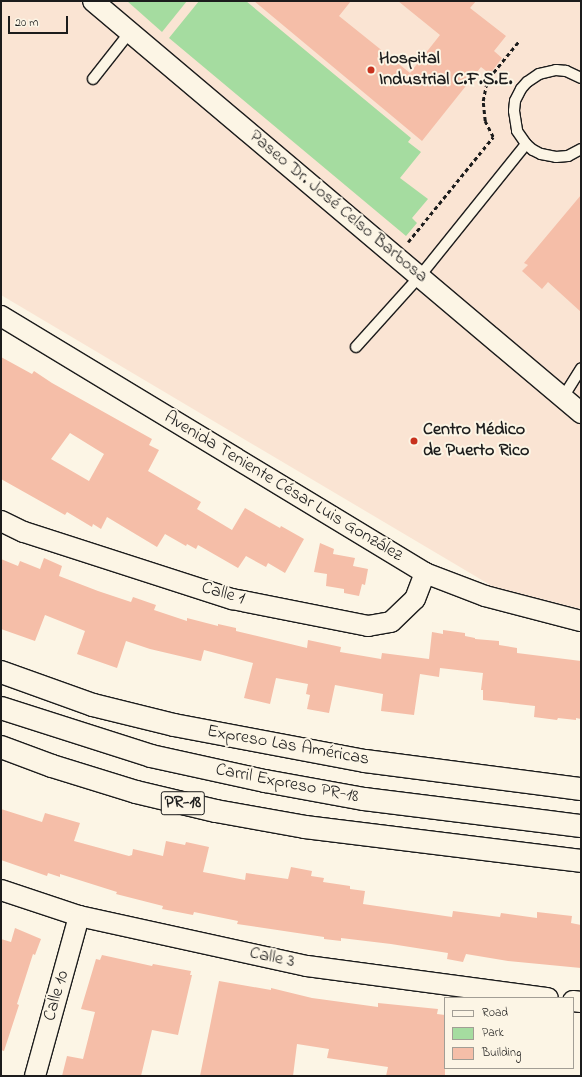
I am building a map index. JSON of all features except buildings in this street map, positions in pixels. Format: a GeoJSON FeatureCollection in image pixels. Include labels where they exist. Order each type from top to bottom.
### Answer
{"type":"FeatureCollection","features":[{"type":"Feature","properties":{"kind":"highway","name":"Expreso Las Américas"},"geometry":{"type":"LineString","coordinates":[[1,672],[93,705],[181,727],[365,761],[581,789]]}},
{"type":"Feature","properties":{"kind":"highway","name":"Carril Expreso PR-18"},"geometry":{"type":"LineString","coordinates":[[1,708],[151,756],[265,781],[364,799],[581,826]]}},
{"type":"Feature","properties":{"kind":"highway","name":"PR-18"},"geometry":{"type":"LineString","coordinates":[[1,747],[52,766],[136,792],[216,811],[305,826],[581,861]]}},
{"type":"Feature","properties":{"kind":"street","name":"Paseo Dr. José Celso Barbosa"},"geometry":{"type":"LineString","coordinates":[[93,1],[420,276],[562,399],[581,413]]}},
{"type":"Feature","properties":{"kind":"street","name":"Avenida Teniente César Luis González"},"geometry":{"type":"LineString","coordinates":[[1,316],[425,573],[485,596],[581,621]]}},
{"type":"Feature","properties":{"kind":"street","name":"Calle 1"},"geometry":{"type":"LineString","coordinates":[[1,521],[24,532],[232,598],[368,626],[391,622],[415,599],[425,573]]}},
{"type":"Feature","properties":{"kind":"street","name":"Calle 3"},"geometry":{"type":"LineString","coordinates":[[1,890],[79,916],[307,966],[540,997]]}},
{"type":"Feature","properties":{"kind":"street","name":"Calle 10"},"geometry":{"type":"LineString","coordinates":[[35,1076],[79,916]]}},
{"type":"Feature","properties":{"kind":"lane"},"geometry":{"type":"LineString","coordinates":[[93,79],[130,32]]}},
{"type":"Feature","properties":{"kind":"lane"},"geometry":{"type":"LineString","coordinates":[[581,78],[566,71],[547,71],[533,77],[524,85],[516,101],[514,111],[517,132],[526,144],[541,154],[556,157],[568,156],[581,149]]}},
{"type":"Feature","properties":{"kind":"lane"},"geometry":{"type":"LineString","coordinates":[[356,347],[420,276],[526,144]]}},
{"type":"Feature","properties":{"kind":"lane"},"geometry":{"type":"LineString","coordinates":[[562,399],[581,369]]}},
{"type":"Feature","properties":{"kind":"path"},"geometry":{"type":"LineString","coordinates":[[402,237],[408,242],[493,137],[485,122],[483,101],[486,86],[489,78],[519,40]]}},
{"type":"Feature","properties":{"kind":"shaded area","name":"Centro Médico de Puerto Rico"},"geometry":{"type":"Polygon","coordinates":[[[1,1],[581,1],[581,609],[492,586],[1,295],[1,1]]]}},
{"type":"Feature","properties":{"kind":"green space"},"geometry":{"type":"Polygon","coordinates":[[[127,1],[187,1],[162,32],[127,1]]]}},
{"type":"Feature","properties":{"kind":"green space"},"geometry":{"type":"Polygon","coordinates":[[[199,1],[246,1],[411,138],[408,142],[421,152],[400,178],[428,199],[412,218],[417,223],[406,236],[169,38],[199,1]]]}},
{"type":"Feature","properties":{"kind":"place","name":"Hospital Industrial C.F.S.E."},"geometry":{"type":"Point","coordinates":[371,70]}},
{"type":"Feature","properties":{"kind":"place","name":"Centro Médico de Puerto Rico"},"geometry":{"type":"Point","coordinates":[414,441]}}]}
